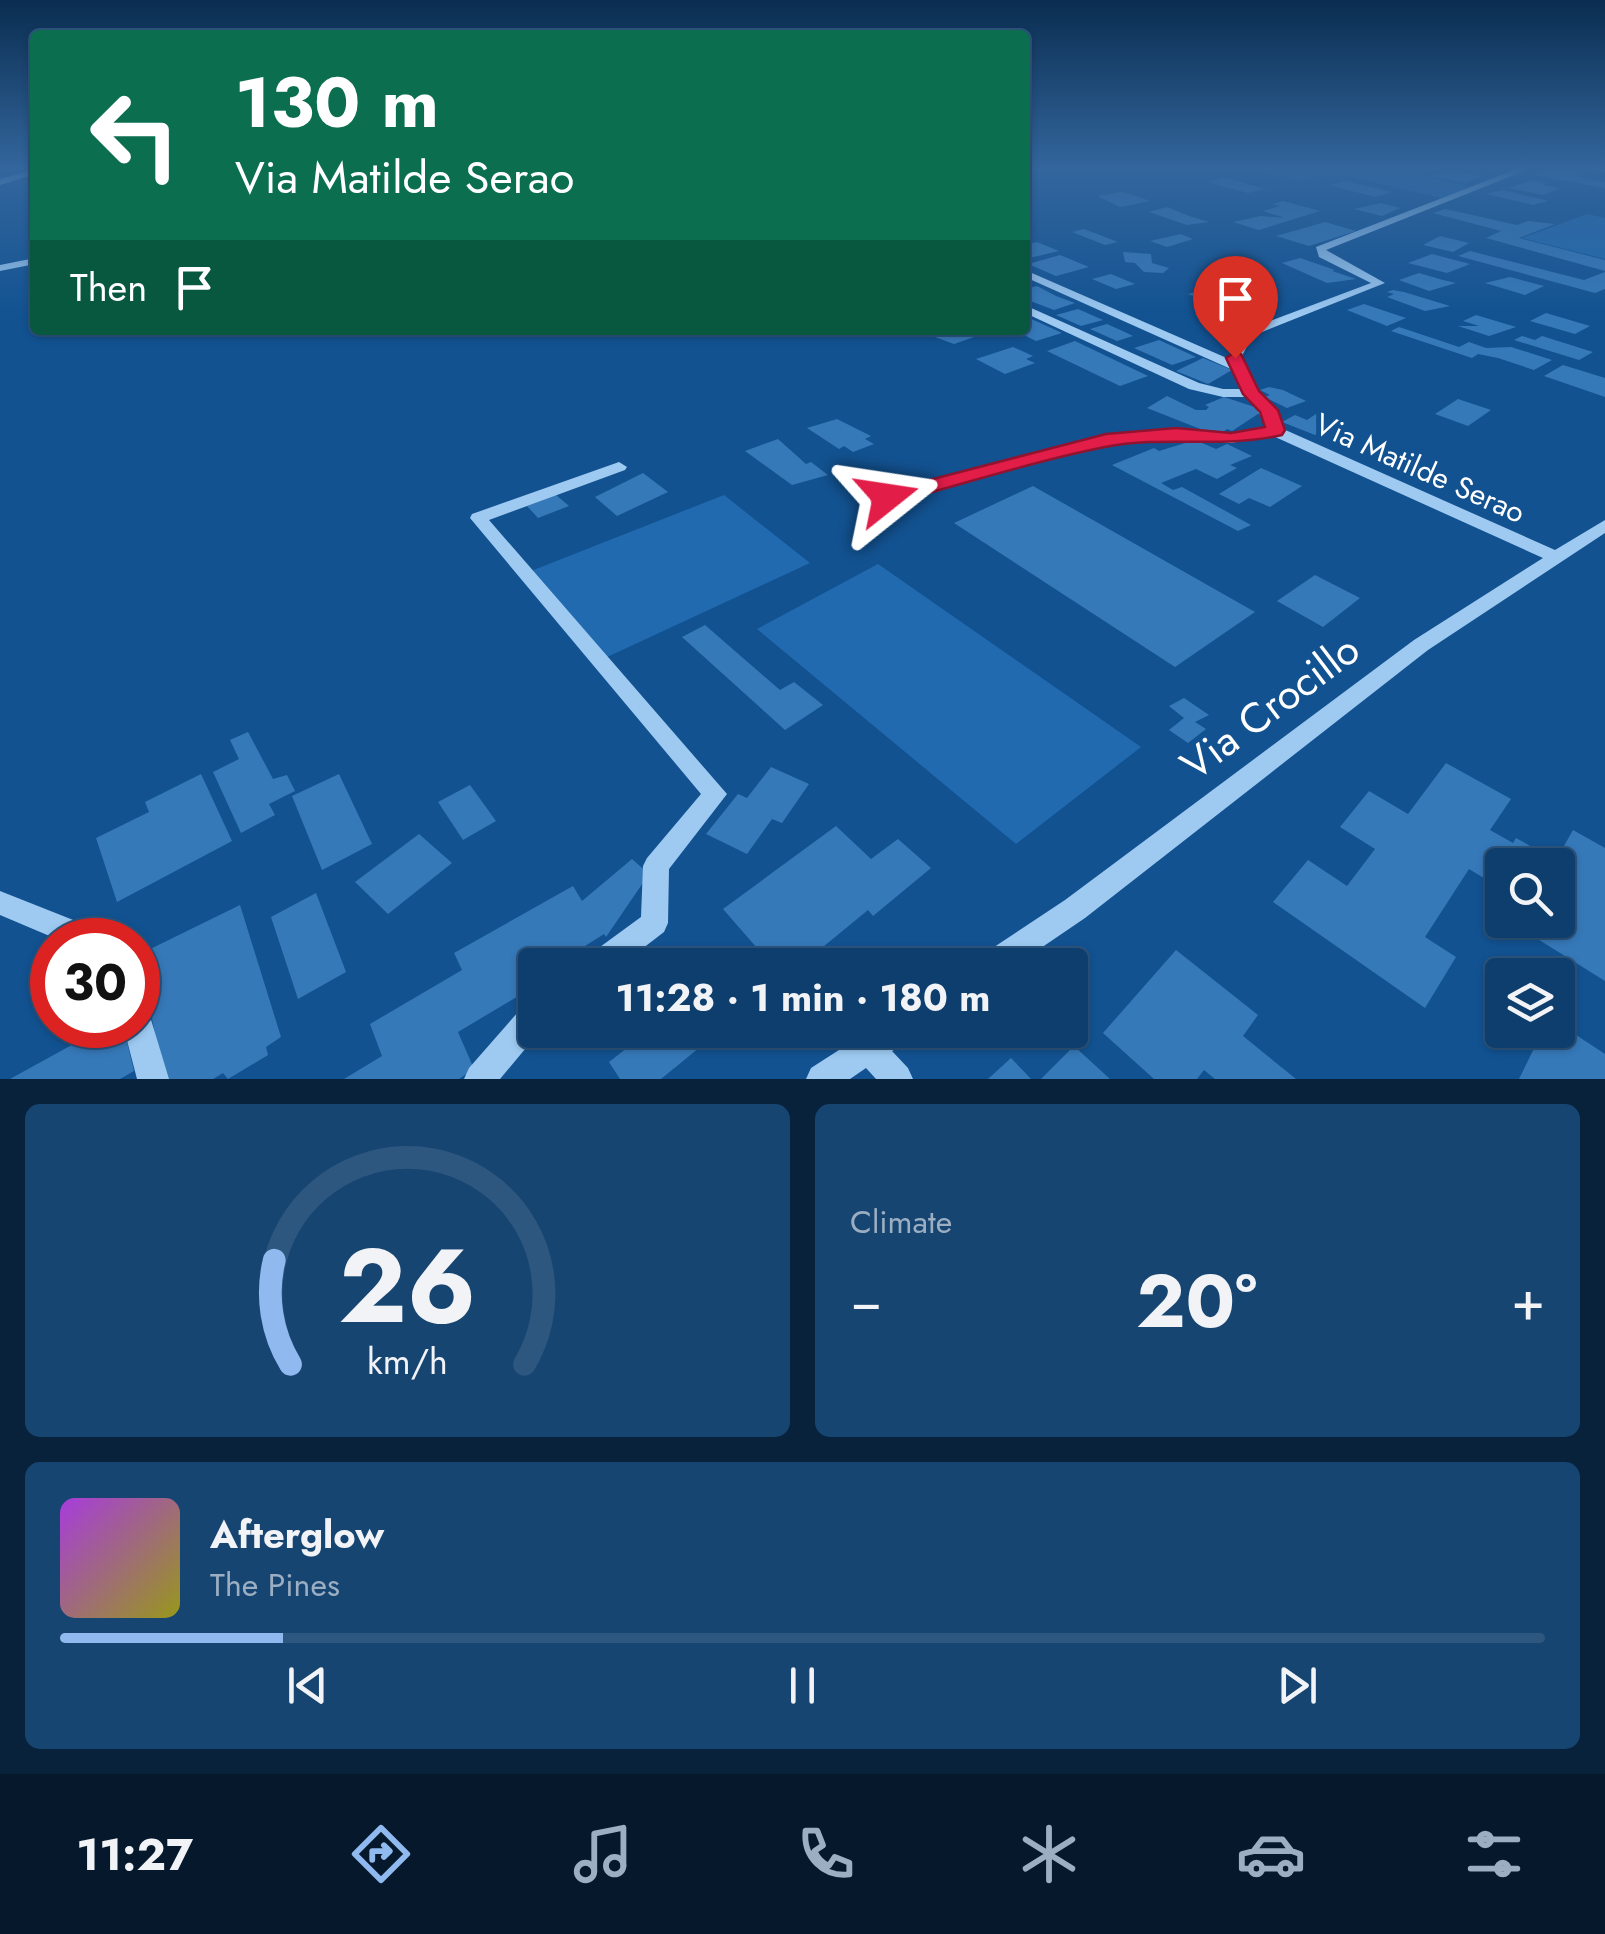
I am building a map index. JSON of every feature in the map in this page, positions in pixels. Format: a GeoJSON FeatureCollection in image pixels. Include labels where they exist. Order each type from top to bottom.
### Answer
{"type":"FeatureCollection","features":[{"type":"Feature","properties":{"kind":"street"},"geometry":{"type":"LineString","coordinates":[[1030,275],[1238,368],[1238,346],[1246,334],[1355,296],[1380,283],[1323,256],[1320,249],[1401,217]]}},
{"type":"Feature","properties":{"kind":"street"},"geometry":{"type":"LineString","coordinates":[[0,268],[30,262]]}},
{"type":"Feature","properties":{"kind":"street"},"geometry":{"type":"LineString","coordinates":[[1030,311],[1194,386],[1252,394]]}},
{"type":"Feature","properties":{"kind":"street","name":"Via Matilde Serao"},"geometry":{"type":"LineString","coordinates":[[1238,368],[1252,394],[1268,410],[1276,430],[1556,557]]}},
{"type":"Feature","properties":{"kind":"street"},"geometry":{"type":"LineString","coordinates":[[887,497],[1106,440],[1176,434],[1231,439],[1276,430]]}},
{"type":"Feature","properties":{"kind":"street"},"geometry":{"type":"LineString","coordinates":[[619,467],[478,518],[715,794],[656,866],[654,923],[621,948]]}},
{"type":"Feature","properties":{"kind":"street","name":"Via Crocillo"},"geometry":{"type":"LineString","coordinates":[[1017,948],[1421,645],[1605,526]]}},
{"type":"Feature","properties":{"kind":"street"},"geometry":{"type":"LineString","coordinates":[[0,903],[37,918]]}},
{"type":"Feature","properties":{"kind":"street"},"geometry":{"type":"LineString","coordinates":[[480,1079],[518,1034]]}},
{"type":"Feature","properties":{"kind":"street"},"geometry":{"type":"LineString","coordinates":[[145,1048],[153,1079]]}},
{"type":"Feature","properties":{"kind":"street"},"geometry":{"type":"LineString","coordinates":[[822,1079],[869,1049],[897,1079]]}},
{"type":"Feature","properties":{"kind":"shaded area"},"geometry":{"type":"Polygon","coordinates":[[[1578,217],[1605,218],[1605,259],[1522,238],[1578,217]]]}},
{"type":"Feature","properties":{"kind":"shaded area"},"geometry":{"type":"Polygon","coordinates":[[[724,495],[810,563],[605,658],[531,571],[724,495]]]}},
{"type":"Feature","properties":{"kind":"shaded area"},"geometry":{"type":"Polygon","coordinates":[[[878,564],[1141,747],[1016,844],[757,629],[878,564]]]}},
{"type":"Feature","properties":{"kind":"building"},"geometry":{"type":"Polygon","coordinates":[[[1165,217],[1194,217],[1209,222],[1187,225],[1165,217]]]}},
{"type":"Feature","properties":{"kind":"building"},"geometry":{"type":"Polygon","coordinates":[[[1255,217],[1300,217],[1259,230],[1233,222],[1255,217]]]}},
{"type":"Feature","properties":{"kind":"building"},"geometry":{"type":"Polygon","coordinates":[[[1449,217],[1483,217],[1517,225],[1528,221],[1555,224],[1519,238],[1605,260],[1605,271],[1486,238],[1501,231],[1449,217]]]}},
{"type":"Feature","properties":{"kind":"building"},"geometry":{"type":"Polygon","coordinates":[[[1325,222],[1356,231],[1309,246],[1276,236],[1325,222]]]}},
{"type":"Feature","properties":{"kind":"building"},"geometry":{"type":"Polygon","coordinates":[[[1084,229],[1118,242],[1105,245],[1072,232],[1084,229]]]}},
{"type":"Feature","properties":{"kind":"building"},"geometry":{"type":"Polygon","coordinates":[[[1181,234],[1193,239],[1167,247],[1150,241],[1181,234]]]}},
{"type":"Feature","properties":{"kind":"building"},"geometry":{"type":"Polygon","coordinates":[[[1440,236],[1469,243],[1453,252],[1423,245],[1440,236]]]}},
{"type":"Feature","properties":{"kind":"building"},"geometry":{"type":"Polygon","coordinates":[[[1037,242],[1059,251],[1030,258],[1030,244],[1037,242]]]}},
{"type":"Feature","properties":{"kind":"building"},"geometry":{"type":"Polygon","coordinates":[[[1470,251],[1584,280],[1605,272],[1605,289],[1595,293],[1458,256],[1470,251]]]}},
{"type":"Feature","properties":{"kind":"building"},"geometry":{"type":"Polygon","coordinates":[[[1123,252],[1151,254],[1152,263],[1169,268],[1163,273],[1144,272],[1135,263],[1125,262],[1123,252]]]}},
{"type":"Feature","properties":{"kind":"building"},"geometry":{"type":"Polygon","coordinates":[[[1432,254],[1470,264],[1447,273],[1408,263],[1432,254]]]}},
{"type":"Feature","properties":{"kind":"building"},"geometry":{"type":"Polygon","coordinates":[[[1060,255],[1089,267],[1056,276],[1030,263],[1060,255]]]}},
{"type":"Feature","properties":{"kind":"building"},"geometry":{"type":"Polygon","coordinates":[[[1300,258],[1356,279],[1327,283],[1282,263],[1300,258]]]}},
{"type":"Feature","properties":{"kind":"building"},"geometry":{"type":"Polygon","coordinates":[[[1419,273],[1456,283],[1429,291],[1399,280],[1419,273]]]}},
{"type":"Feature","properties":{"kind":"building"},"geometry":{"type":"Polygon","coordinates":[[[1111,274],[1135,284],[1116,289],[1092,279],[1111,274]]]}},
{"type":"Feature","properties":{"kind":"building"},"geometry":{"type":"Polygon","coordinates":[[[1208,275],[1222,280],[1232,278],[1279,296],[1246,296],[1200,282],[1205,280],[1198,278],[1208,275]]]}},
{"type":"Feature","properties":{"kind":"building"},"geometry":{"type":"Polygon","coordinates":[[[1510,277],[1544,286],[1525,295],[1485,283],[1510,277]]]}},
{"type":"Feature","properties":{"kind":"building"},"geometry":{"type":"Polygon","coordinates":[[[1037,286],[1075,303],[1054,310],[1030,301],[1030,288],[1037,286]]]}},
{"type":"Feature","properties":{"kind":"building"},"geometry":{"type":"Polygon","coordinates":[[[1205,289],[1246,305],[1230,311],[1188,294],[1205,289]]]}},
{"type":"Feature","properties":{"kind":"building"},"geometry":{"type":"Polygon","coordinates":[[[1393,290],[1450,306],[1425,311],[1387,297],[1394,294],[1387,292],[1393,290]]]}},
{"type":"Feature","properties":{"kind":"building"},"geometry":{"type":"Polygon","coordinates":[[[1364,304],[1406,318],[1387,326],[1347,310],[1364,304]]]}},
{"type":"Feature","properties":{"kind":"building"},"geometry":{"type":"Polygon","coordinates":[[[1078,309],[1103,320],[1081,326],[1056,315],[1078,309]]]}},
{"type":"Feature","properties":{"kind":"building"},"geometry":{"type":"Polygon","coordinates":[[[1546,313],[1590,326],[1575,334],[1530,321],[1546,313]]]}},
{"type":"Feature","properties":{"kind":"building"},"geometry":{"type":"Polygon","coordinates":[[[1476,315],[1516,327],[1489,336],[1458,326],[1479,326],[1463,321],[1476,315]]]}},
{"type":"Feature","properties":{"kind":"building"},"geometry":{"type":"Polygon","coordinates":[[[1030,318],[1062,333],[1036,341],[1024,335],[1030,335],[1030,318]]]}},
{"type":"Feature","properties":{"kind":"building"},"geometry":{"type":"Polygon","coordinates":[[[1107,324],[1133,336],[1117,341],[1090,329],[1107,324]]]}},
{"type":"Feature","properties":{"kind":"building"},"geometry":{"type":"Polygon","coordinates":[[[1399,327],[1459,347],[1469,342],[1486,348],[1511,347],[1552,360],[1534,370],[1478,354],[1472,358],[1391,331],[1399,327]]]}},
{"type":"Feature","properties":{"kind":"building"},"geometry":{"type":"Polygon","coordinates":[[[930,335],[977,336],[954,344],[930,335]]]}},
{"type":"Feature","properties":{"kind":"building"},"geometry":{"type":"Polygon","coordinates":[[[1522,336],[1535,340],[1542,336],[1593,352],[1579,360],[1514,340],[1522,336]]]}},
{"type":"Feature","properties":{"kind":"building"},"geometry":{"type":"Polygon","coordinates":[[[1159,340],[1196,357],[1172,365],[1134,348],[1159,340]]]}},
{"type":"Feature","properties":{"kind":"building"},"geometry":{"type":"Polygon","coordinates":[[[1075,341],[1148,376],[1120,386],[1047,351],[1075,341]]]}},
{"type":"Feature","properties":{"kind":"building"},"geometry":{"type":"Polygon","coordinates":[[[1013,347],[1033,356],[1026,359],[1035,363],[1005,374],[976,359],[1013,347]]]}},
{"type":"Feature","properties":{"kind":"building"},"geometry":{"type":"Polygon","coordinates":[[[1203,358],[1232,370],[1208,384],[1176,371],[1203,358]]]}},
{"type":"Feature","properties":{"kind":"building"},"geometry":{"type":"Polygon","coordinates":[[[1563,365],[1605,378],[1605,397],[1544,376],[1563,365]]]}},
{"type":"Feature","properties":{"kind":"building"},"geometry":{"type":"Polygon","coordinates":[[[1269,387],[1306,401],[1287,408],[1264,397],[1270,395],[1260,390],[1269,387]]]}},
{"type":"Feature","properties":{"kind":"building"},"geometry":{"type":"Polygon","coordinates":[[[1167,396],[1196,410],[1206,410],[1209,407],[1205,405],[1224,397],[1264,410],[1218,436],[1147,408],[1167,396]]]}},
{"type":"Feature","properties":{"kind":"building"},"geometry":{"type":"Polygon","coordinates":[[[1458,399],[1491,410],[1468,426],[1435,414],[1458,399]]]}},
{"type":"Feature","properties":{"kind":"building"},"geometry":{"type":"Polygon","coordinates":[[[1316,414],[1334,421],[1315,435],[1282,422],[1295,415],[1307,420],[1316,414]]]}},
{"type":"Feature","properties":{"kind":"building"},"geometry":{"type":"Polygon","coordinates":[[[837,419],[871,436],[865,439],[874,444],[853,452],[844,446],[839,449],[807,428],[837,419]]]}},
{"type":"Feature","properties":{"kind":"building"},"geometry":{"type":"Polygon","coordinates":[[[778,439],[806,464],[811,462],[828,475],[792,485],[745,451],[778,439]]]}},
{"type":"Feature","properties":{"kind":"building"},"geometry":{"type":"Polygon","coordinates":[[[1195,440],[1216,449],[1227,444],[1252,456],[1230,465],[1237,468],[1217,479],[1196,469],[1161,483],[1173,490],[1182,487],[1251,525],[1238,531],[1112,465],[1154,448],[1159,451],[1195,440]]]}},
{"type":"Feature","properties":{"kind":"building"},"geometry":{"type":"Polygon","coordinates":[[[1261,468],[1302,486],[1270,507],[1249,498],[1239,504],[1219,494],[1261,468]]]}},
{"type":"Feature","properties":{"kind":"building"},"geometry":{"type":"Polygon","coordinates":[[[643,473],[668,492],[617,516],[595,497],[643,473]]]}},
{"type":"Feature","properties":{"kind":"building"},"geometry":{"type":"Polygon","coordinates":[[[1033,486],[1255,612],[1175,667],[954,523],[1033,486]]]}},
{"type":"Feature","properties":{"kind":"building"},"geometry":{"type":"Polygon","coordinates":[[[556,495],[569,506],[538,518],[527,506],[556,495]]]}},
{"type":"Feature","properties":{"kind":"building"},"geometry":{"type":"Polygon","coordinates":[[[1315,575],[1360,598],[1323,627],[1277,601],[1315,575]]]}},
{"type":"Feature","properties":{"kind":"building"},"geometry":{"type":"Polygon","coordinates":[[[705,625],[780,690],[794,682],[823,705],[785,730],[682,637],[705,625]]]}},
{"type":"Feature","properties":{"kind":"building"},"geometry":{"type":"Polygon","coordinates":[[[1184,698],[1209,715],[1195,722],[1206,729],[1188,743],[1169,730],[1184,718],[1169,706],[1184,698]]]}},
{"type":"Feature","properties":{"kind":"building"},"geometry":{"type":"Polygon","coordinates":[[[248,732],[273,779],[287,775],[295,791],[269,804],[275,815],[241,833],[213,772],[239,759],[230,740],[248,732]]]}},
{"type":"Feature","properties":{"kind":"building"},"geometry":{"type":"Polygon","coordinates":[[[1446,763],[1511,799],[1490,830],[1513,843],[1516,838],[1534,848],[1485,848],[1485,879],[1469,869],[1425,937],[1456,957],[1425,1008],[1273,902],[1308,860],[1347,886],[1375,849],[1340,827],[1369,791],[1408,814],[1446,763]]]}},
{"type":"Feature","properties":{"kind":"building"},"geometry":{"type":"Polygon","coordinates":[[[771,767],[809,784],[782,823],[772,819],[747,854],[706,834],[738,794],[747,798],[771,767]]]}},
{"type":"Feature","properties":{"kind":"building"},"geometry":{"type":"Polygon","coordinates":[[[201,774],[232,841],[117,902],[96,838],[149,812],[145,802],[201,774]]]}},
{"type":"Feature","properties":{"kind":"building"},"geometry":{"type":"Polygon","coordinates":[[[339,774],[372,844],[322,870],[292,796],[339,774]]]}},
{"type":"Feature","properties":{"kind":"building"},"geometry":{"type":"Polygon","coordinates":[[[470,785],[496,821],[463,840],[438,802],[470,785]]]}},
{"type":"Feature","properties":{"kind":"building"},"geometry":{"type":"Polygon","coordinates":[[[836,826],[871,859],[898,839],[931,868],[873,916],[868,910],[822,948],[757,948],[723,909],[836,826]]]}},
{"type":"Feature","properties":{"kind":"building"},"geometry":{"type":"Polygon","coordinates":[[[1573,830],[1605,848],[1605,981],[1575,962],[1575,958],[1568,958],[1536,938],[1575,938],[1575,848],[1563,848],[1573,830]]]}},
{"type":"Feature","properties":{"kind":"building"},"geometry":{"type":"Polygon","coordinates":[[[419,834],[452,863],[388,914],[355,882],[419,834]]]}},
{"type":"Feature","properties":{"kind":"building"},"geometry":{"type":"Polygon","coordinates":[[[632,859],[649,874],[606,937],[604,934],[585,948],[518,948],[518,996],[458,1032],[474,1069],[459,1079],[344,1079],[382,1056],[370,1024],[462,970],[454,953],[573,886],[582,901],[632,859]]]}},
{"type":"Feature","properties":{"kind":"building"},"geometry":{"type":"Polygon","coordinates":[[[316,893],[346,972],[298,999],[271,917],[316,893]]]}},
{"type":"Feature","properties":{"kind":"building"},"geometry":{"type":"Polygon","coordinates":[[[240,905],[281,1037],[266,1047],[268,1055],[228,1079],[223,1073],[213,1079],[165,1079],[158,1048],[160,944],[240,905]]]}},
{"type":"Feature","properties":{"kind":"building"},"geometry":{"type":"Polygon","coordinates":[[[1176,950],[1258,1015],[1243,1036],[1296,1079],[1215,1079],[1204,1070],[1197,1079],[1154,1079],[1103,1033],[1176,950]]]}},
{"type":"Feature","properties":{"kind":"building"},"geometry":{"type":"Polygon","coordinates":[[[1575,1034],[1605,1054],[1605,1079],[1519,1079],[1534,1048],[1575,1048],[1575,1034]]]}},
{"type":"Feature","properties":{"kind":"building"},"geometry":{"type":"Polygon","coordinates":[[[66,1048],[128,1048],[134,1071],[120,1079],[10,1079],[66,1048]]]}},
{"type":"Feature","properties":{"kind":"building"},"geometry":{"type":"Polygon","coordinates":[[[627,1048],[699,1048],[661,1079],[620,1079],[609,1062],[627,1048]]]}},
{"type":"Feature","properties":{"kind":"building"},"geometry":{"type":"Polygon","coordinates":[[[1076,1048],[1110,1079],[1041,1079],[1076,1048]]]}},
{"type":"Feature","properties":{"kind":"building"},"geometry":{"type":"Polygon","coordinates":[[[1011,1058],[1031,1079],[988,1079],[1011,1058]]]}},
{"type":"Feature","properties":{"kind":"route"},"geometry":{"type":"LineString","coordinates":[[887,497],[1106,440],[1176,434],[1231,439],[1276,430],[1268,410],[1252,394],[1235,358]]}}]}
